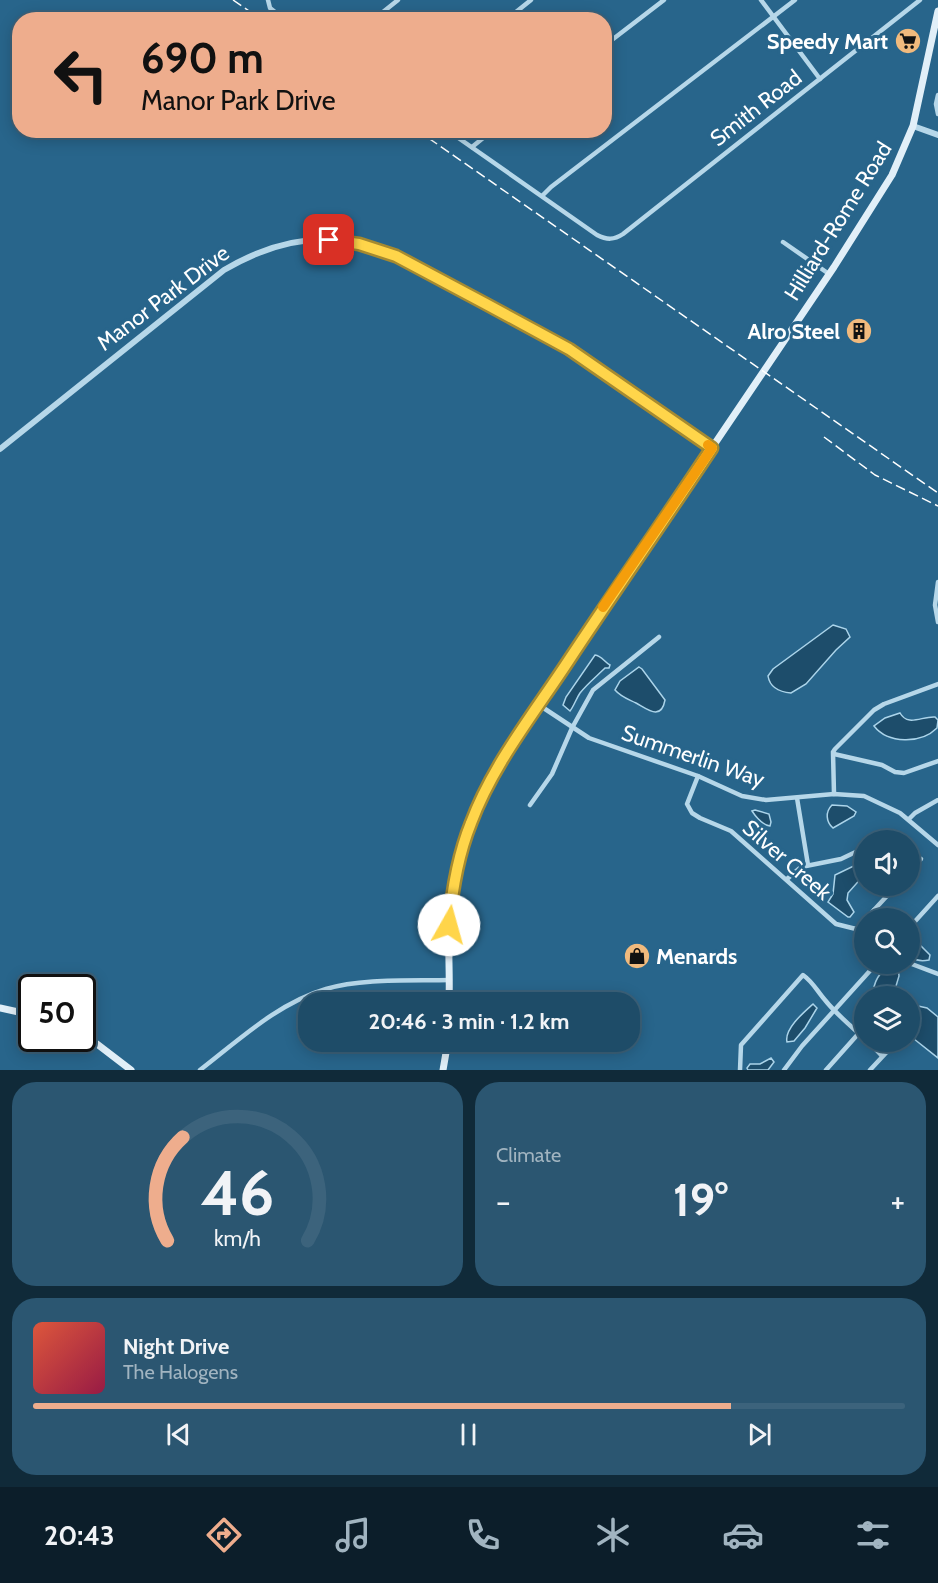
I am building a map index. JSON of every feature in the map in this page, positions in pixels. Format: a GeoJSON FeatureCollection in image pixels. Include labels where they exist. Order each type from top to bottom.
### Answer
{"type":"FeatureCollection","features":[{"type":"Feature","properties":{"kind":"main road","name":"Hilliard-Rome Road"},"geometry":{"type":"LineString","coordinates":[[449,992],[450,915],[455,879],[464,841],[490,780],[829,274],[892,175],[913,126],[938,10]]}},
{"type":"Feature","properties":{"kind":"main road"},"geometry":{"type":"LineString","coordinates":[[0,1008],[18,1011]]}},
{"type":"Feature","properties":{"kind":"main road"},"geometry":{"type":"LineString","coordinates":[[96,1043],[131,1070]]}},
{"type":"Feature","properties":{"kind":"main road"},"geometry":{"type":"LineString","coordinates":[[443,1070],[446,1052]]}},
{"type":"Feature","properties":{"kind":"street"},"geometry":{"type":"LineString","coordinates":[[384,12],[398,0]]}},
{"type":"Feature","properties":{"kind":"street"},"geometry":{"type":"LineString","coordinates":[[516,12],[531,0]]}},
{"type":"Feature","properties":{"kind":"street"},"geometry":{"type":"LineString","coordinates":[[612,40],[664,0]]}},
{"type":"Feature","properties":{"kind":"street"},"geometry":{"type":"LineString","coordinates":[[761,0],[820,79]]}},
{"type":"Feature","properties":{"kind":"street"},"geometry":{"type":"LineString","coordinates":[[459,138],[542,196],[795,0]]}},
{"type":"Feature","properties":{"kind":"street","name":"Smith Road"},"geometry":{"type":"LineString","coordinates":[[542,196],[604,239],[612,239],[623,234],[920,0]]}},
{"type":"Feature","properties":{"kind":"street"},"geometry":{"type":"LineString","coordinates":[[938,94],[936,104],[938,114]]}},
{"type":"Feature","properties":{"kind":"street"},"geometry":{"type":"LineString","coordinates":[[913,126],[938,135]]}},
{"type":"Feature","properties":{"kind":"street"},"geometry":{"type":"LineString","coordinates":[[472,147],[483,138]]}},
{"type":"Feature","properties":{"kind":"street","name":"Manor Park Drive"},"geometry":{"type":"LineString","coordinates":[[0,449],[224,270],[247,256],[265,250],[287,244],[321,240],[359,244],[378,249],[412,264],[569,349],[712,448]]}},
{"type":"Feature","properties":{"kind":"street"},"geometry":{"type":"LineString","coordinates":[[783,242],[829,274]]}},
{"type":"Feature","properties":{"kind":"street"},"geometry":{"type":"LineString","coordinates":[[938,582],[935,605],[938,622]]}},
{"type":"Feature","properties":{"kind":"street"},"geometry":{"type":"LineString","coordinates":[[530,805],[552,774],[572,728],[593,690],[659,637]]}},
{"type":"Feature","properties":{"kind":"street"},"geometry":{"type":"LineString","coordinates":[[834,794],[835,749],[874,710],[938,684]]}},
{"type":"Feature","properties":{"kind":"street","name":"Summerlin Way"},"geometry":{"type":"LineString","coordinates":[[539,705],[590,738],[698,776],[742,796],[766,800],[834,794],[864,796],[900,813],[938,845]]}},
{"type":"Feature","properties":{"kind":"street"},"geometry":{"type":"LineString","coordinates":[[834,754],[882,765],[899,773],[938,761]]}},
{"type":"Feature","properties":{"kind":"street","name":"Silver Creek"},"geometry":{"type":"LineString","coordinates":[[698,776],[687,804],[692,813],[731,831],[836,924],[854,928]]}},
{"type":"Feature","properties":{"kind":"street"},"geometry":{"type":"LineString","coordinates":[[797,798],[808,865]]}},
{"type":"Feature","properties":{"kind":"street"},"geometry":{"type":"LineString","coordinates":[[909,819],[915,813],[938,801]]}},
{"type":"Feature","properties":{"kind":"street"},"geometry":{"type":"LineString","coordinates":[[787,879],[793,872],[808,865],[841,858],[854,852]]}},
{"type":"Feature","properties":{"kind":"street"},"geometry":{"type":"LineString","coordinates":[[876,908],[887,896]]}},
{"type":"Feature","properties":{"kind":"street"},"geometry":{"type":"LineString","coordinates":[[920,916],[938,896]]}},
{"type":"Feature","properties":{"kind":"street"},"geometry":{"type":"LineString","coordinates":[[920,967],[936,973],[938,964]]}},
{"type":"Feature","properties":{"kind":"street"},"geometry":{"type":"LineString","coordinates":[[784,1070],[867,974]]}},
{"type":"Feature","properties":{"kind":"street"},"geometry":{"type":"LineString","coordinates":[[740,1070],[741,1046],[803,975],[812,981],[824,999],[854,1028]]}},
{"type":"Feature","properties":{"kind":"street"},"geometry":{"type":"LineString","coordinates":[[200,1070],[283,1007],[328,988],[350,984],[450,980]]}},
{"type":"Feature","properties":{"kind":"street"},"geometry":{"type":"LineString","coordinates":[[826,1070],[854,1039]]}},
{"type":"Feature","properties":{"kind":"street"},"geometry":{"type":"LineString","coordinates":[[878,1052],[882,1056]]}},
{"type":"Feature","properties":{"kind":"street"},"geometry":{"type":"LineString","coordinates":[[870,1070],[886,1052]]}},
{"type":"Feature","properties":{"kind":"water"},"geometry":{"type":"Polygon","coordinates":[[[833,625],[846,629],[850,637],[806,684],[791,693],[773,686],[768,676],[773,669],[833,625]]]}},
{"type":"Feature","properties":{"kind":"water"},"geometry":{"type":"Polygon","coordinates":[[[595,655],[610,665],[609,668],[605,668],[583,690],[570,711],[563,705],[566,697],[595,655]]]}},
{"type":"Feature","properties":{"kind":"water"},"geometry":{"type":"Polygon","coordinates":[[[639,667],[665,700],[663,707],[657,712],[622,696],[615,690],[620,681],[639,667]]]}},
{"type":"Feature","properties":{"kind":"water"},"geometry":{"type":"Polygon","coordinates":[[[900,713],[911,720],[935,717],[938,720],[937,728],[922,737],[905,740],[888,736],[874,726],[885,718],[900,713]]]}},
{"type":"Feature","properties":{"kind":"water"},"geometry":{"type":"Polygon","coordinates":[[[832,805],[847,806],[856,812],[854,816],[833,828],[827,817],[832,805]]]}},
{"type":"Feature","properties":{"kind":"water"},"geometry":{"type":"Polygon","coordinates":[[[752,811],[769,814],[770,826],[758,818],[752,811]]]}},
{"type":"Feature","properties":{"kind":"water"},"geometry":{"type":"Polygon","coordinates":[[[854,866],[854,886],[848,893],[847,900],[854,912],[850,917],[828,902],[833,894],[835,875],[854,866]]]}},
{"type":"Feature","properties":{"kind":"water"},"geometry":{"type":"Polygon","coordinates":[[[920,945],[930,955],[929,960],[920,960],[920,945]]]}},
{"type":"Feature","properties":{"kind":"water"},"geometry":{"type":"Polygon","coordinates":[[[881,974],[899,974],[899,976],[896,986],[874,986],[881,974]]]}},
{"type":"Feature","properties":{"kind":"water"},"geometry":{"type":"Polygon","coordinates":[[[813,1004],[817,1008],[805,1028],[794,1041],[787,1042],[792,1026],[813,1004]]]}},
{"type":"Feature","properties":{"kind":"water"},"geometry":{"type":"Polygon","coordinates":[[[920,1006],[927,1008],[938,1017],[938,1058],[920,1044],[920,1006]]]}},
{"type":"Feature","properties":{"kind":"water"},"geometry":{"type":"Polygon","coordinates":[[[771,1058],[774,1062],[768,1070],[748,1070],[747,1068],[750,1064],[760,1064],[771,1058]]]}},
{"type":"Feature","properties":{"kind":"railway"},"geometry":{"type":"LineString","coordinates":[[233,0],[250,12]]}},
{"type":"Feature","properties":{"kind":"railway"},"geometry":{"type":"LineString","coordinates":[[428,138],[938,493]]}},
{"type":"Feature","properties":{"kind":"railway"},"geometry":{"type":"LineString","coordinates":[[824,437],[875,475],[938,506]]}},
{"type":"Feature","properties":{"kind":"slow traffic"},"geometry":{"type":"LineString","coordinates":[[603,607],[712,448],[708,445]]}},
{"type":"Feature","properties":{"kind":"place","name":"Speedy Mart"},"geometry":{"type":"Point","coordinates":[908,41]}},
{"type":"Feature","properties":{"kind":"place","name":"Alro Steel"},"geometry":{"type":"Point","coordinates":[859,331]}},
{"type":"Feature","properties":{"kind":"place","name":"Menards"},"geometry":{"type":"Point","coordinates":[637,956]}},
{"type":"Feature","properties":{"kind":"route"},"geometry":{"type":"LineString","coordinates":[[329,240],[359,244],[396,256],[569,349],[712,448],[595,621],[485,790],[464,841],[455,879],[449,925]]}}]}
